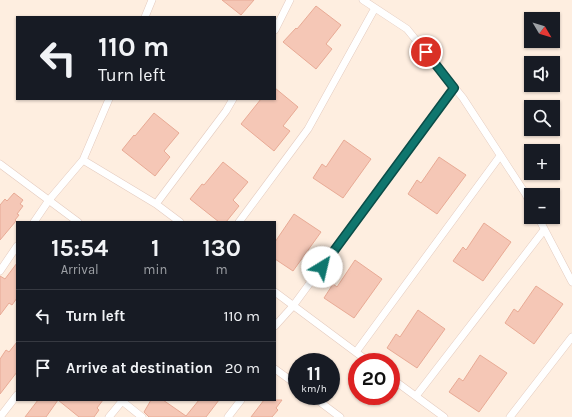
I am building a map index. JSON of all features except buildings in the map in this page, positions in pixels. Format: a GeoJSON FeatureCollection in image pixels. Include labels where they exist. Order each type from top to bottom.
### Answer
{"type":"FeatureCollection","features":[{"type":"Feature","properties":{"kind":"lane"},"geometry":{"type":"LineString","coordinates":[[145,16],[152,0]]}},
{"type":"Feature","properties":{"kind":"lane"},"geometry":{"type":"LineString","coordinates":[[276,28],[290,0]]}},
{"type":"Feature","properties":{"kind":"lane"},"geometry":{"type":"LineString","coordinates":[[363,0],[407,29],[463,98],[524,194]]}},
{"type":"Feature","properties":{"kind":"lane"},"geometry":{"type":"LineString","coordinates":[[240,221],[308,129],[375,8]]}},
{"type":"Feature","properties":{"kind":"lane"},"geometry":{"type":"LineString","coordinates":[[276,325],[293,306],[454,88]]}},
{"type":"Feature","properties":{"kind":"lane"},"geometry":{"type":"LineString","coordinates":[[35,221],[49,200],[83,160],[109,100]]}},
{"type":"Feature","properties":{"kind":"lane"},"geometry":{"type":"LineString","coordinates":[[156,204],[226,111],[232,100]]}},
{"type":"Feature","properties":{"kind":"lane"},"geometry":{"type":"LineString","coordinates":[[276,293],[356,352],[500,156]]}},
{"type":"Feature","properties":{"kind":"lane"},"geometry":{"type":"LineString","coordinates":[[83,160],[156,204],[179,221]]}},
{"type":"Feature","properties":{"kind":"lane"},"geometry":{"type":"LineString","coordinates":[[0,164],[77,221]]}},
{"type":"Feature","properties":{"kind":"lane"},"geometry":{"type":"LineString","coordinates":[[541,224],[572,282]]}},
{"type":"Feature","properties":{"kind":"lane"},"geometry":{"type":"LineString","coordinates":[[416,396],[544,230]]}},
{"type":"Feature","properties":{"kind":"lane"},"geometry":{"type":"LineString","coordinates":[[0,271],[16,247]]}},
{"type":"Feature","properties":{"kind":"lane"},"geometry":{"type":"LineString","coordinates":[[510,417],[572,337]]}},
{"type":"Feature","properties":{"kind":"lane"},"geometry":{"type":"LineString","coordinates":[[276,370],[288,378]]}},
{"type":"Feature","properties":{"kind":"lane"},"geometry":{"type":"LineString","coordinates":[[400,384],[444,417]]}},
{"type":"Feature","properties":{"kind":"lane"},"geometry":{"type":"LineString","coordinates":[[0,417],[16,396]]}},
{"type":"Feature","properties":{"kind":"lane"},"geometry":{"type":"LineString","coordinates":[[109,417],[121,401]]}},
{"type":"Feature","properties":{"kind":"lane"},"geometry":{"type":"LineString","coordinates":[[123,401],[142,417]]}},
{"type":"Feature","properties":{"kind":"lane"},"geometry":{"type":"LineString","coordinates":[[228,417],[240,401]]}},
{"type":"Feature","properties":{"kind":"lane"},"geometry":{"type":"LineString","coordinates":[[324,405],[340,417]]}},
{"type":"Feature","properties":{"kind":"route"},"geometry":{"type":"LineString","coordinates":[[322,267],[454,88],[426,52]]}}]}
